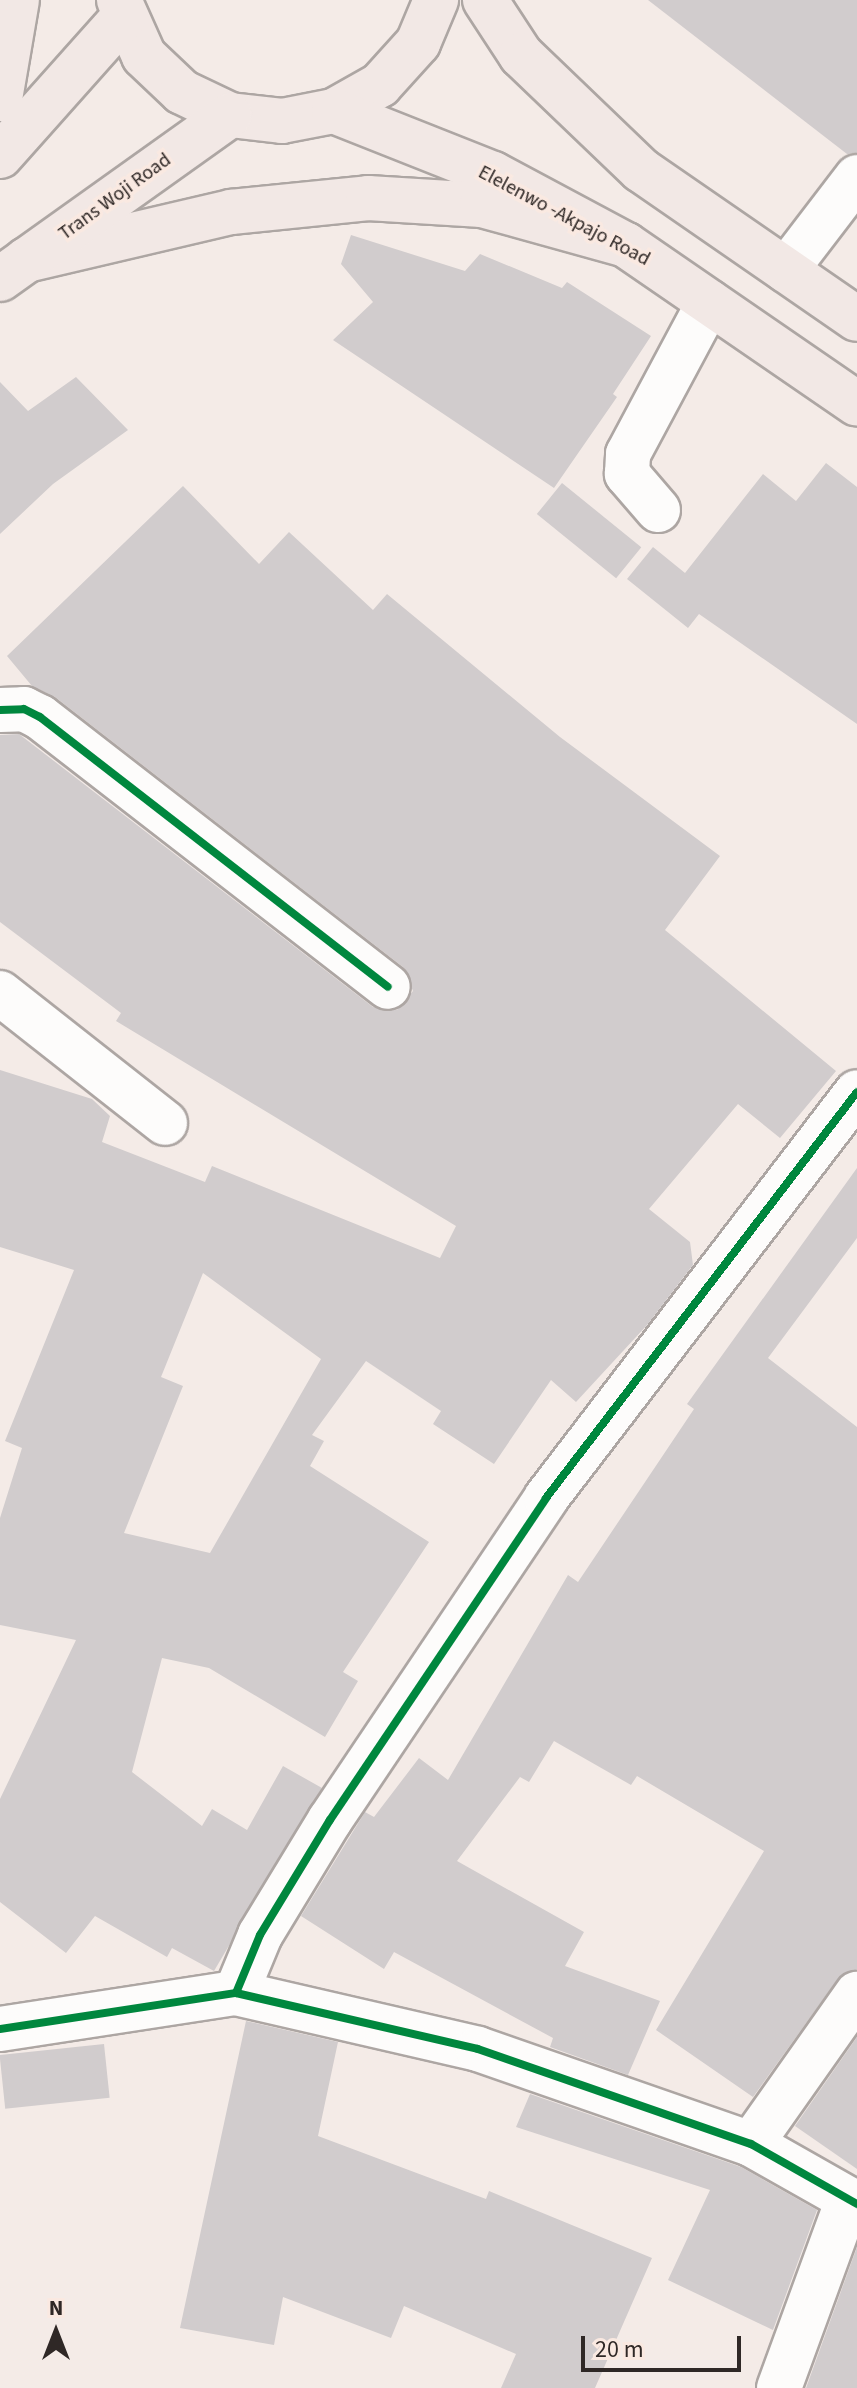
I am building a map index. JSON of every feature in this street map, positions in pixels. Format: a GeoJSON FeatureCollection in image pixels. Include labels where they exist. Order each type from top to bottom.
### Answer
{"type":"FeatureCollection","features":[{"type":"Feature","properties":{"kind":"main road"},"geometry":{"type":"LineString","coordinates":[[0,99],[17,0]]}},
{"type":"Feature","properties":{"kind":"main road"},"geometry":{"type":"LineString","coordinates":[[0,156],[121,9],[144,56],[182,92],[230,115],[282,121],[334,111],[380,85],[418,43],[436,0]]}},
{"type":"Feature","properties":{"kind":"main road"},"geometry":{"type":"LineString","coordinates":[[485,0],[521,55],[641,170],[857,319]]}},
{"type":"Feature","properties":{"kind":"main road","name":"Elelenwo -Akpajo Road"},"geometry":{"type":"LineString","coordinates":[[334,111],[493,174],[626,245],[857,404]]}},
{"type":"Feature","properties":{"kind":"main road","name":"Trans Woji Road"},"geometry":{"type":"LineString","coordinates":[[13,270],[230,115]]}},
{"type":"Feature","properties":{"kind":"main road"},"geometry":{"type":"LineString","coordinates":[[13,270],[231,212],[368,198],[482,205],[626,245]]}},
{"type":"Feature","properties":{"kind":"street"},"geometry":{"type":"LineString","coordinates":[[786,270],[857,177]]}},
{"type":"Feature","properties":{"kind":"street"},"geometry":{"type":"LineString","coordinates":[[658,510],[627,474],[628,454],[709,302]]}},
{"type":"Feature","properties":{"kind":"street"},"geometry":{"type":"LineString","coordinates":[[0,710],[24,709],[40,717],[388,987]]}},
{"type":"Feature","properties":{"kind":"street"},"geometry":{"type":"LineString","coordinates":[[0,993],[165,1123]]}},
{"type":"Feature","properties":{"kind":"street"},"geometry":{"type":"LineString","coordinates":[[236,1993],[260,1935],[330,1820],[546,1498],[857,1092]]}},
{"type":"Feature","properties":{"kind":"street"},"geometry":{"type":"LineString","coordinates":[[0,2029],[236,1993],[478,2049],[751,2144],[852,2202],[779,2388]]}},
{"type":"Feature","properties":{"kind":"street"},"geometry":{"type":"LineString","coordinates":[[751,2144],[857,1994]]}},
{"type":"Feature","properties":{"kind":"building"},"geometry":{"type":"Polygon","coordinates":[[[648,0],[857,0],[857,153],[847,154],[648,0]]]}},
{"type":"Feature","properties":{"kind":"building"},"geometry":{"type":"Polygon","coordinates":[[[351,235],[465,271],[480,254],[562,288],[567,282],[651,336],[613,394],[617,397],[554,488],[333,340],[373,302],[341,264],[351,235]]]}},
{"type":"Feature","properties":{"kind":"building"},"geometry":{"type":"Polygon","coordinates":[[[76,377],[128,430],[53,484],[0,534],[0,382],[28,411],[76,377]]]}},
{"type":"Feature","properties":{"kind":"building"},"geometry":{"type":"Polygon","coordinates":[[[826,463],[857,487],[857,724],[699,614],[688,628],[627,579],[653,547],[685,573],[763,474],[796,501],[826,463]]]}},
{"type":"Feature","properties":{"kind":"building"},"geometry":{"type":"Polygon","coordinates":[[[562,483],[641,547],[616,578],[537,514],[562,483]]]}},
{"type":"Feature","properties":{"kind":"building"},"geometry":{"type":"Polygon","coordinates":[[[183,486],[259,564],[289,532],[373,610],[387,594],[560,737],[720,856],[665,930],[836,1071],[780,1138],[738,1104],[649,1209],[690,1242],[693,1265],[648,1324],[576,1402],[551,1380],[494,1464],[433,1424],[441,1411],[366,1361],[312,1435],[324,1441],[310,1466],[429,1542],[343,1672],[358,1681],[325,1737],[209,1668],[162,1658],[132,1772],[202,1826],[212,1809],[247,1830],[283,1766],[322,1788],[214,1971],[172,1948],[167,1957],[95,1916],[66,1953],[0,1902],[0,1799],[76,1640],[0,1625],[0,1518],[22,1448],[5,1441],[74,1270],[0,1247],[0,1070],[92,1099],[110,1116],[102,1142],[205,1182],[212,1166],[440,1258],[456,1226],[116,1021],[121,1013],[0,922],[0,735],[19,734],[373,1007],[397,1010],[413,991],[403,967],[55,697],[32,686],[7,656],[183,486]],[[203,1273],[161,1377],[183,1386],[124,1533],[210,1553],[321,1359],[203,1273]]]}},
{"type":"Feature","properties":{"kind":"building"},"geometry":{"type":"Polygon","coordinates":[[[857,1168],[857,1238],[768,1358],[857,1427],[857,1969],[837,1980],[753,2097],[656,2030],[764,1851],[637,1776],[631,1785],[554,1741],[529,1782],[520,1777],[457,1861],[584,1932],[565,1966],[660,2001],[628,2075],[550,2047],[553,2038],[394,1952],[384,1969],[301,1916],[365,1812],[374,1817],[419,1758],[448,1780],[568,1575],[578,1582],[694,1409],[687,1404],[857,1168]]]}},
{"type":"Feature","properties":{"kind":"building"},"geometry":{"type":"Polygon","coordinates":[[[246,2021],[338,2042],[318,2136],[486,2199],[489,2191],[652,2258],[595,2388],[501,2388],[516,2354],[404,2306],[391,2338],[283,2297],[274,2345],[180,2328],[246,2021]]]}},
{"type":"Feature","properties":{"kind":"building"},"geometry":{"type":"Polygon","coordinates":[[[857,2037],[857,2169],[795,2126],[857,2037]]]}},
{"type":"Feature","properties":{"kind":"building"},"geometry":{"type":"Polygon","coordinates":[[[104,2044],[110,2098],[5,2109],[0,2055],[104,2044]]]}},
{"type":"Feature","properties":{"kind":"building"},"geometry":{"type":"Polygon","coordinates":[[[530,2094],[741,2167],[817,2210],[773,2330],[668,2280],[710,2190],[516,2127],[530,2094]]]}},
{"type":"Feature","properties":{"kind":"building"},"geometry":{"type":"Polygon","coordinates":[[[857,2247],[857,2388],[806,2388],[857,2247]]]}},
{"type":"Feature","properties":{"kind":"cycle path"},"geometry":{"type":"LineString","coordinates":[[0,710],[24,709],[40,717],[388,987]]}},
{"type":"Feature","properties":{"kind":"cycle path"},"geometry":{"type":"LineString","coordinates":[[236,1993],[260,1935],[330,1820],[546,1498],[857,1092]]}},
{"type":"Feature","properties":{"kind":"cycle path"},"geometry":{"type":"LineString","coordinates":[[0,2029],[236,1993],[478,2049],[751,2144],[857,2204]]}}]}
